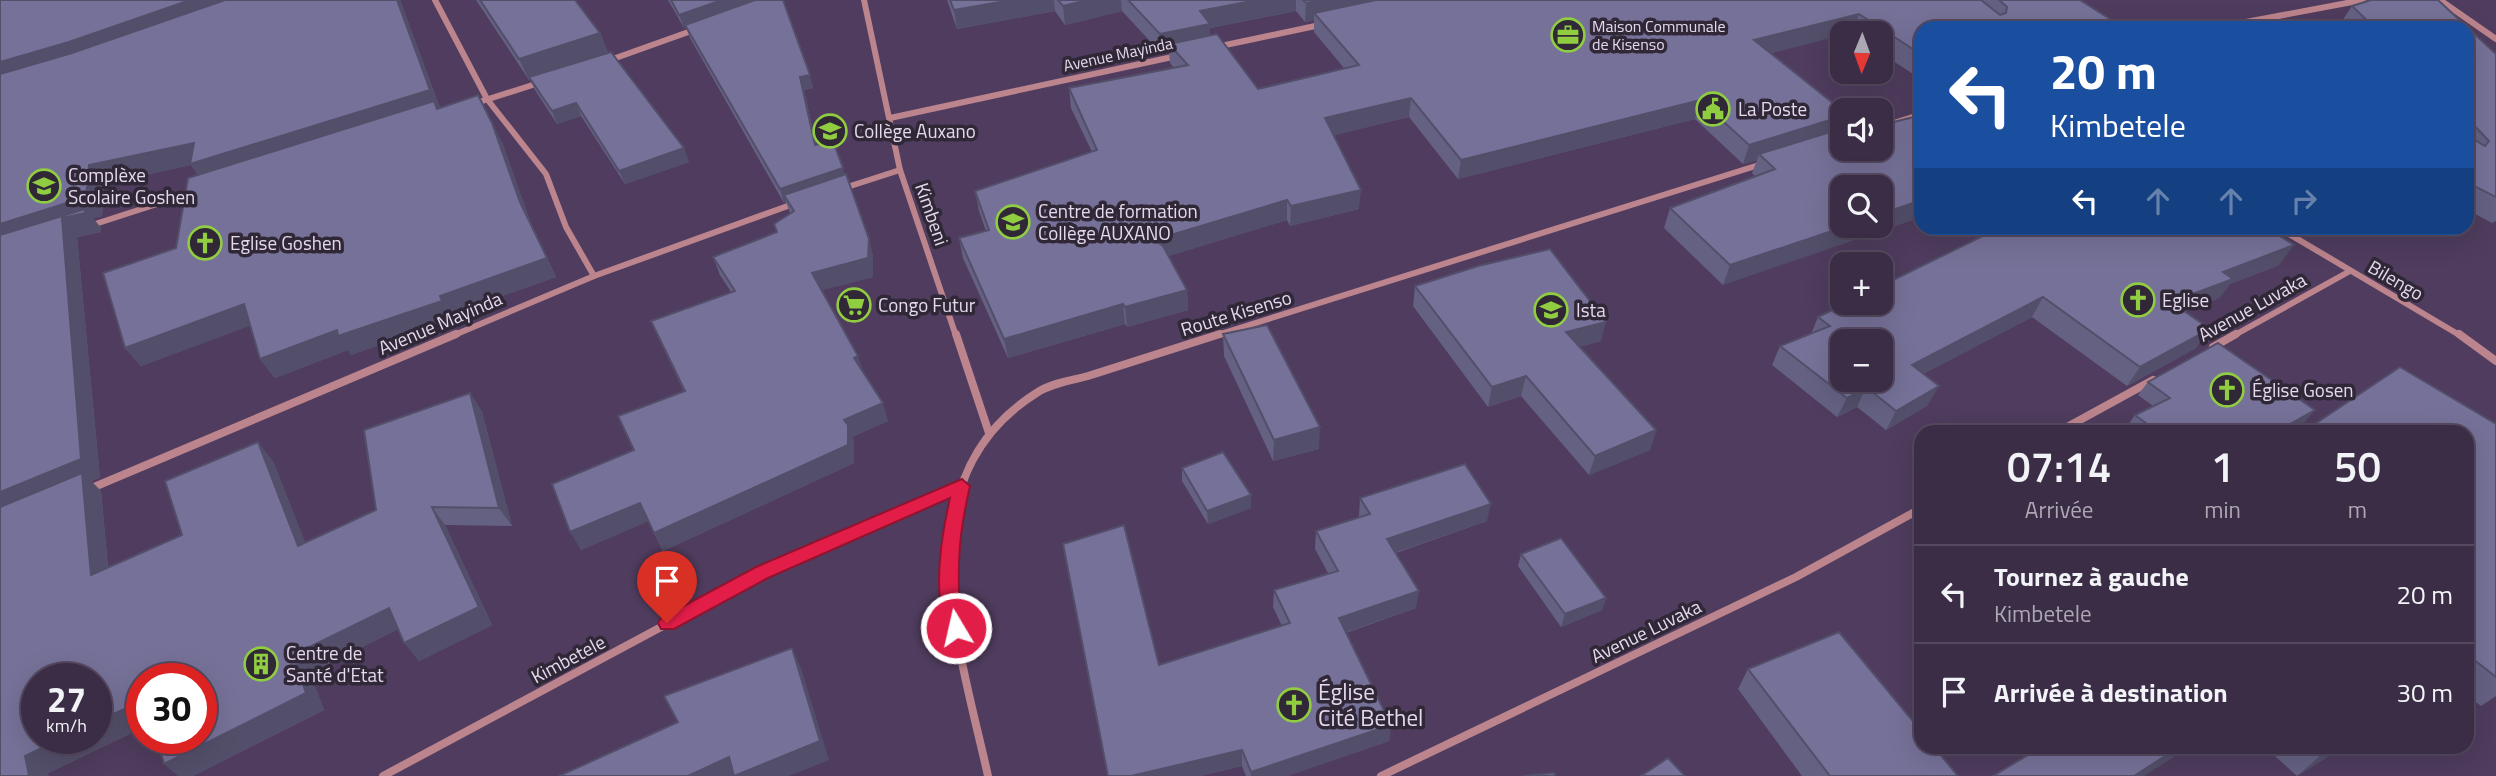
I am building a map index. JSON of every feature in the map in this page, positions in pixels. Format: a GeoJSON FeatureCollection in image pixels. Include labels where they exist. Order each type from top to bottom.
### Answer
{"type":"FeatureCollection","features":[{"type":"Feature","properties":{"kind":"street"},"geometry":{"type":"LineString","coordinates":[[435,0],[487,99],[546,174],[566,228],[594,276]]}},
{"type":"Feature","properties":{"kind":"street","name":"Kimbeni"},"geometry":{"type":"LineString","coordinates":[[864,0],[900,170],[989,433]]}},
{"type":"Feature","properties":{"kind":"street"},"geometry":{"type":"LineString","coordinates":[[2251,21],[2363,0]]}},
{"type":"Feature","properties":{"kind":"street"},"geometry":{"type":"LineString","coordinates":[[2440,0],[2470,21]]}},
{"type":"Feature","properties":{"kind":"street","name":"Avenue Mayinda"},"geometry":{"type":"LineString","coordinates":[[1203,50],[1325,24]]}},
{"type":"Feature","properties":{"kind":"street"},"geometry":{"type":"LineString","coordinates":[[2474,24],[2496,39]]}},
{"type":"Feature","properties":{"kind":"street"},"geometry":{"type":"LineString","coordinates":[[602,63],[702,27]]}},
{"type":"Feature","properties":{"kind":"street","name":"Avenue Mayinda"},"geometry":{"type":"LineString","coordinates":[[890,118],[1189,53]]}},
{"type":"Feature","properties":{"kind":"street"},"geometry":{"type":"LineString","coordinates":[[461,108],[551,79]]}},
{"type":"Feature","properties":{"kind":"street"},"geometry":{"type":"LineString","coordinates":[[1893,123],[1914,117]]}},
{"type":"Feature","properties":{"kind":"street","name":"Route Kisenso"},"geometry":{"type":"LineString","coordinates":[[988,776],[950,603],[949,541],[962,486],[989,433],[1039,391],[1765,163]]}},
{"type":"Feature","properties":{"kind":"street"},"geometry":{"type":"LineString","coordinates":[[835,191],[900,170]]}},
{"type":"Feature","properties":{"kind":"street"},"geometry":{"type":"LineString","coordinates":[[79,229],[197,191]]}},
{"type":"Feature","properties":{"kind":"street","name":"Avenue Mayinda"},"geometry":{"type":"LineString","coordinates":[[77,494],[594,276],[808,199]]}},
{"type":"Feature","properties":{"kind":"street","name":"Bilengo"},"geometry":{"type":"LineString","coordinates":[[2291,235],[2452,330],[2496,361]]}},
{"type":"Feature","properties":{"kind":"street","name":"Avenue Luvaka"},"geometry":{"type":"LineString","coordinates":[[2204,352],[2350,271]]}},
{"type":"Feature","properties":{"kind":"street"},"geometry":{"type":"LineString","coordinates":[[2071,425],[2155,379]]}},
{"type":"Feature","properties":{"kind":"street","name":"Kimbetele"},"geometry":{"type":"LineString","coordinates":[[383,776],[762,573],[962,486]]}},
{"type":"Feature","properties":{"kind":"street","name":"Avenue Luvaka"},"geometry":{"type":"LineString","coordinates":[[1381,776],[1796,577],[1914,512]]}},
{"type":"Feature","properties":{"kind":"building"},"geometry":{"type":"Polygon","coordinates":[[[0,0],[190,0],[69,42],[0,62],[0,0]]]}},
{"type":"Feature","properties":{"kind":"building"},"geometry":{"type":"Polygon","coordinates":[[[225,0],[397,0],[430,90],[190,164],[194,143],[89,165],[86,197],[0,224],[0,74],[72,53],[225,0]]]}},
{"type":"Feature","properties":{"kind":"building"},"geometry":{"type":"Polygon","coordinates":[[[480,0],[575,0],[600,33],[519,59],[480,0]]]}},
{"type":"Feature","properties":{"kind":"building"},"geometry":{"type":"Polygon","coordinates":[[[671,0],[722,0],[679,15],[671,0]]]}},
{"type":"Feature","properties":{"kind":"building"},"geometry":{"type":"Polygon","coordinates":[[[755,0],[783,0],[810,75],[800,77],[815,145],[833,141],[843,168],[780,189],[685,25],[755,0]]]}},
{"type":"Feature","properties":{"kind":"building"},"geometry":{"type":"Polygon","coordinates":[[[950,0],[1012,0],[954,10],[950,0]]]}},
{"type":"Feature","properties":{"kind":"building"},"geometry":{"type":"Polygon","coordinates":[[[1058,0],[1088,0],[1063,6],[1058,0]]]}},
{"type":"Feature","properties":{"kind":"building"},"geometry":{"type":"Polygon","coordinates":[[[1128,0],[1257,0],[1200,11],[1210,24],[1160,34],[1128,0]]]}},
{"type":"Feature","properties":{"kind":"building"},"geometry":{"type":"Polygon","coordinates":[[[1376,0],[1981,0],[2000,15],[2006,13],[2007,7],[1999,0],[2080,0],[2113,21],[1914,21],[1914,50],[1894,37],[1894,21],[1870,21],[1859,14],[1754,40],[1830,101],[1830,120],[1749,145],[1700,100],[1461,160],[1411,98],[1325,118],[1361,190],[1291,206],[1287,200],[1154,240],[1163,246],[1187,290],[1125,307],[1123,304],[1004,339],[959,238],[989,230],[975,191],[1097,150],[1069,88],[1188,65],[1169,44],[1217,34],[1258,89],[1359,65],[1314,13],[1376,0]]]}},
{"type":"Feature","properties":{"kind":"building"},"geometry":{"type":"Polygon","coordinates":[[[2371,0],[2438,0],[2461,21],[2368,21],[2352,6],[2371,0]]]}},
{"type":"Feature","properties":{"kind":"building"},"geometry":{"type":"Polygon","coordinates":[[[2474,34],[2496,54],[2496,197],[2474,186],[2474,140],[2485,146],[2489,141],[2474,125],[2474,34]]]}},
{"type":"Feature","properties":{"kind":"building"},"geometry":{"type":"Polygon","coordinates":[[[611,52],[684,148],[619,171],[576,103],[552,111],[529,77],[611,52]]]}},
{"type":"Feature","properties":{"kind":"building"},"geometry":{"type":"Polygon","coordinates":[[[478,95],[492,123],[520,202],[547,258],[440,296],[442,301],[338,336],[337,330],[260,359],[244,304],[125,348],[103,273],[176,248],[188,178],[434,101],[437,109],[478,95]]]}},
{"type":"Feature","properties":{"kind":"building"},"geometry":{"type":"Polygon","coordinates":[[[1914,117],[1914,203],[1893,210],[1893,175],[1830,175],[1830,232],[1730,265],[1670,208],[1775,169],[1759,154],[1830,132],[1830,161],[1893,161],[1893,122],[1914,117]]]}},
{"type":"Feature","properties":{"kind":"building"},"geometry":{"type":"Polygon","coordinates":[[[846,174],[869,239],[868,258],[812,273],[858,356],[854,358],[883,403],[844,420],[848,425],[848,445],[654,533],[640,503],[570,532],[552,484],[634,450],[618,416],[685,391],[651,321],[735,291],[713,257],[777,232],[774,224],[794,211],[784,195],[846,174]]]}},
{"type":"Feature","properties":{"kind":"building"},"geometry":{"type":"Polygon","coordinates":[[[85,209],[85,213],[62,218],[81,459],[0,492],[0,235],[85,209]]]}},
{"type":"Feature","properties":{"kind":"building"},"geometry":{"type":"Polygon","coordinates":[[[1985,235],[2278,235],[2294,245],[2223,272],[2233,279],[2171,302],[2210,329],[2140,367],[2043,297],[1912,365],[1939,386],[1896,411],[1872,392],[1893,392],[1893,329],[1830,329],[1830,385],[1780,346],[1830,326],[1818,317],[1830,311],[1830,315],[1893,315],[1893,280],[1985,235]]]}},
{"type":"Feature","properties":{"kind":"building"},"geometry":{"type":"Polygon","coordinates":[[[1550,249],[1606,322],[1566,332],[1656,430],[1595,456],[1526,376],[1492,387],[1415,286],[1478,266],[1550,249]]]}},
{"type":"Feature","properties":{"kind":"building"},"geometry":{"type":"Polygon","coordinates":[[[1267,325],[1320,427],[1274,440],[1223,334],[1267,325]]]}},
{"type":"Feature","properties":{"kind":"building"},"geometry":{"type":"Polygon","coordinates":[[[2218,343],[2315,410],[2288,425],[2149,425],[2135,415],[2170,398],[2148,382],[2218,343]]]}},
{"type":"Feature","properties":{"kind":"building"},"geometry":{"type":"Polygon","coordinates":[[[2400,367],[2496,424],[2496,677],[2474,660],[2474,425],[2313,425],[2400,367]]]}},
{"type":"Feature","properties":{"kind":"building"},"geometry":{"type":"Polygon","coordinates":[[[1839,392],[1857,392],[1847,398],[1839,392]]]}},
{"type":"Feature","properties":{"kind":"building"},"geometry":{"type":"Polygon","coordinates":[[[470,393],[499,508],[432,507],[479,607],[404,643],[389,608],[293,655],[306,693],[217,738],[217,663],[126,663],[126,708],[112,715],[112,663],[21,663],[21,754],[29,754],[25,756],[29,775],[0,776],[0,507],[82,473],[91,575],[182,535],[165,481],[258,442],[298,546],[376,510],[364,430],[470,393]]]}},
{"type":"Feature","properties":{"kind":"building"},"geometry":{"type":"Polygon","coordinates":[[[1223,452],[1251,495],[1207,511],[1182,468],[1223,452]]]}},
{"type":"Feature","properties":{"kind":"building"},"geometry":{"type":"Polygon","coordinates":[[[1465,464],[1491,504],[1387,539],[1419,591],[1339,618],[1391,725],[1251,772],[1242,750],[1131,776],[1108,776],[1063,544],[1124,525],[1159,665],[1290,623],[1274,590],[1338,571],[1316,531],[1370,514],[1360,498],[1465,464]]]}},
{"type":"Feature","properties":{"kind":"building"},"geometry":{"type":"Polygon","coordinates":[[[1561,538],[1606,598],[1565,614],[1521,554],[1561,538]]]}},
{"type":"Feature","properties":{"kind":"building"},"geometry":{"type":"Polygon","coordinates":[[[1839,632],[1914,722],[1914,754],[1940,754],[1958,776],[1830,776],[1748,669],[1839,632]]]}},
{"type":"Feature","properties":{"kind":"building"},"geometry":{"type":"Polygon","coordinates":[[[792,648],[820,741],[734,776],[729,757],[688,776],[559,776],[678,722],[664,696],[792,648]]]}},
{"type":"Feature","properties":{"kind":"building"},"geometry":{"type":"Polygon","coordinates":[[[161,754],[184,754],[164,764],[161,754]]]}},
{"type":"Feature","properties":{"kind":"building"},"geometry":{"type":"Polygon","coordinates":[[[2029,754],[2168,754],[2134,776],[1993,776],[2029,754]]]}},
{"type":"Feature","properties":{"kind":"building"},"geometry":{"type":"Polygon","coordinates":[[[1668,758],[1685,776],[1641,776],[1668,758]]]}},
{"type":"Feature","properties":{"kind":"building"},"geometry":{"type":"Polygon","coordinates":[[[1554,773],[1555,776],[1523,776],[1554,773]]]}},
{"type":"Feature","properties":{"kind":"place","name":"Maison Communale de Kisenso"},"geometry":{"type":"Point","coordinates":[1568,35]}},
{"type":"Feature","properties":{"kind":"place","name":"La Poste"},"geometry":{"type":"Point","coordinates":[1713,109]}},
{"type":"Feature","properties":{"kind":"place","name":"Collège Auxano"},"geometry":{"type":"Point","coordinates":[830,131]}},
{"type":"Feature","properties":{"kind":"place","name":"Complèxe Scolaire Goshen"},"geometry":{"type":"Point","coordinates":[44,186]}},
{"type":"Feature","properties":{"kind":"place","name":"Centre de formation Collège AUXANO"},"geometry":{"type":"Point","coordinates":[1013,222]}},
{"type":"Feature","properties":{"kind":"place","name":"Eglise Goshen"},"geometry":{"type":"Point","coordinates":[205,243]}},
{"type":"Feature","properties":{"kind":"place","name":"Eglise"},"geometry":{"type":"Point","coordinates":[2138,300]}},
{"type":"Feature","properties":{"kind":"place","name":"Congo Futur"},"geometry":{"type":"Point","coordinates":[854,305]}},
{"type":"Feature","properties":{"kind":"place","name":"Ista"},"geometry":{"type":"Point","coordinates":[1551,310]}},
{"type":"Feature","properties":{"kind":"place","name":"Église Gosen"},"geometry":{"type":"Point","coordinates":[2227,390]}},
{"type":"Feature","properties":{"kind":"place","name":"Centre de Santé d'Etat"},"geometry":{"type":"Point","coordinates":[261,664]}},
{"type":"Feature","properties":{"kind":"place","name":"Église Cité Bethel"},"geometry":{"type":"Point","coordinates":[1294,705]}},
{"type":"Feature","properties":{"kind":"route"},"geometry":{"type":"LineString","coordinates":[[667,623],[762,573],[962,486],[949,541],[950,603],[956,628]]}}]}
